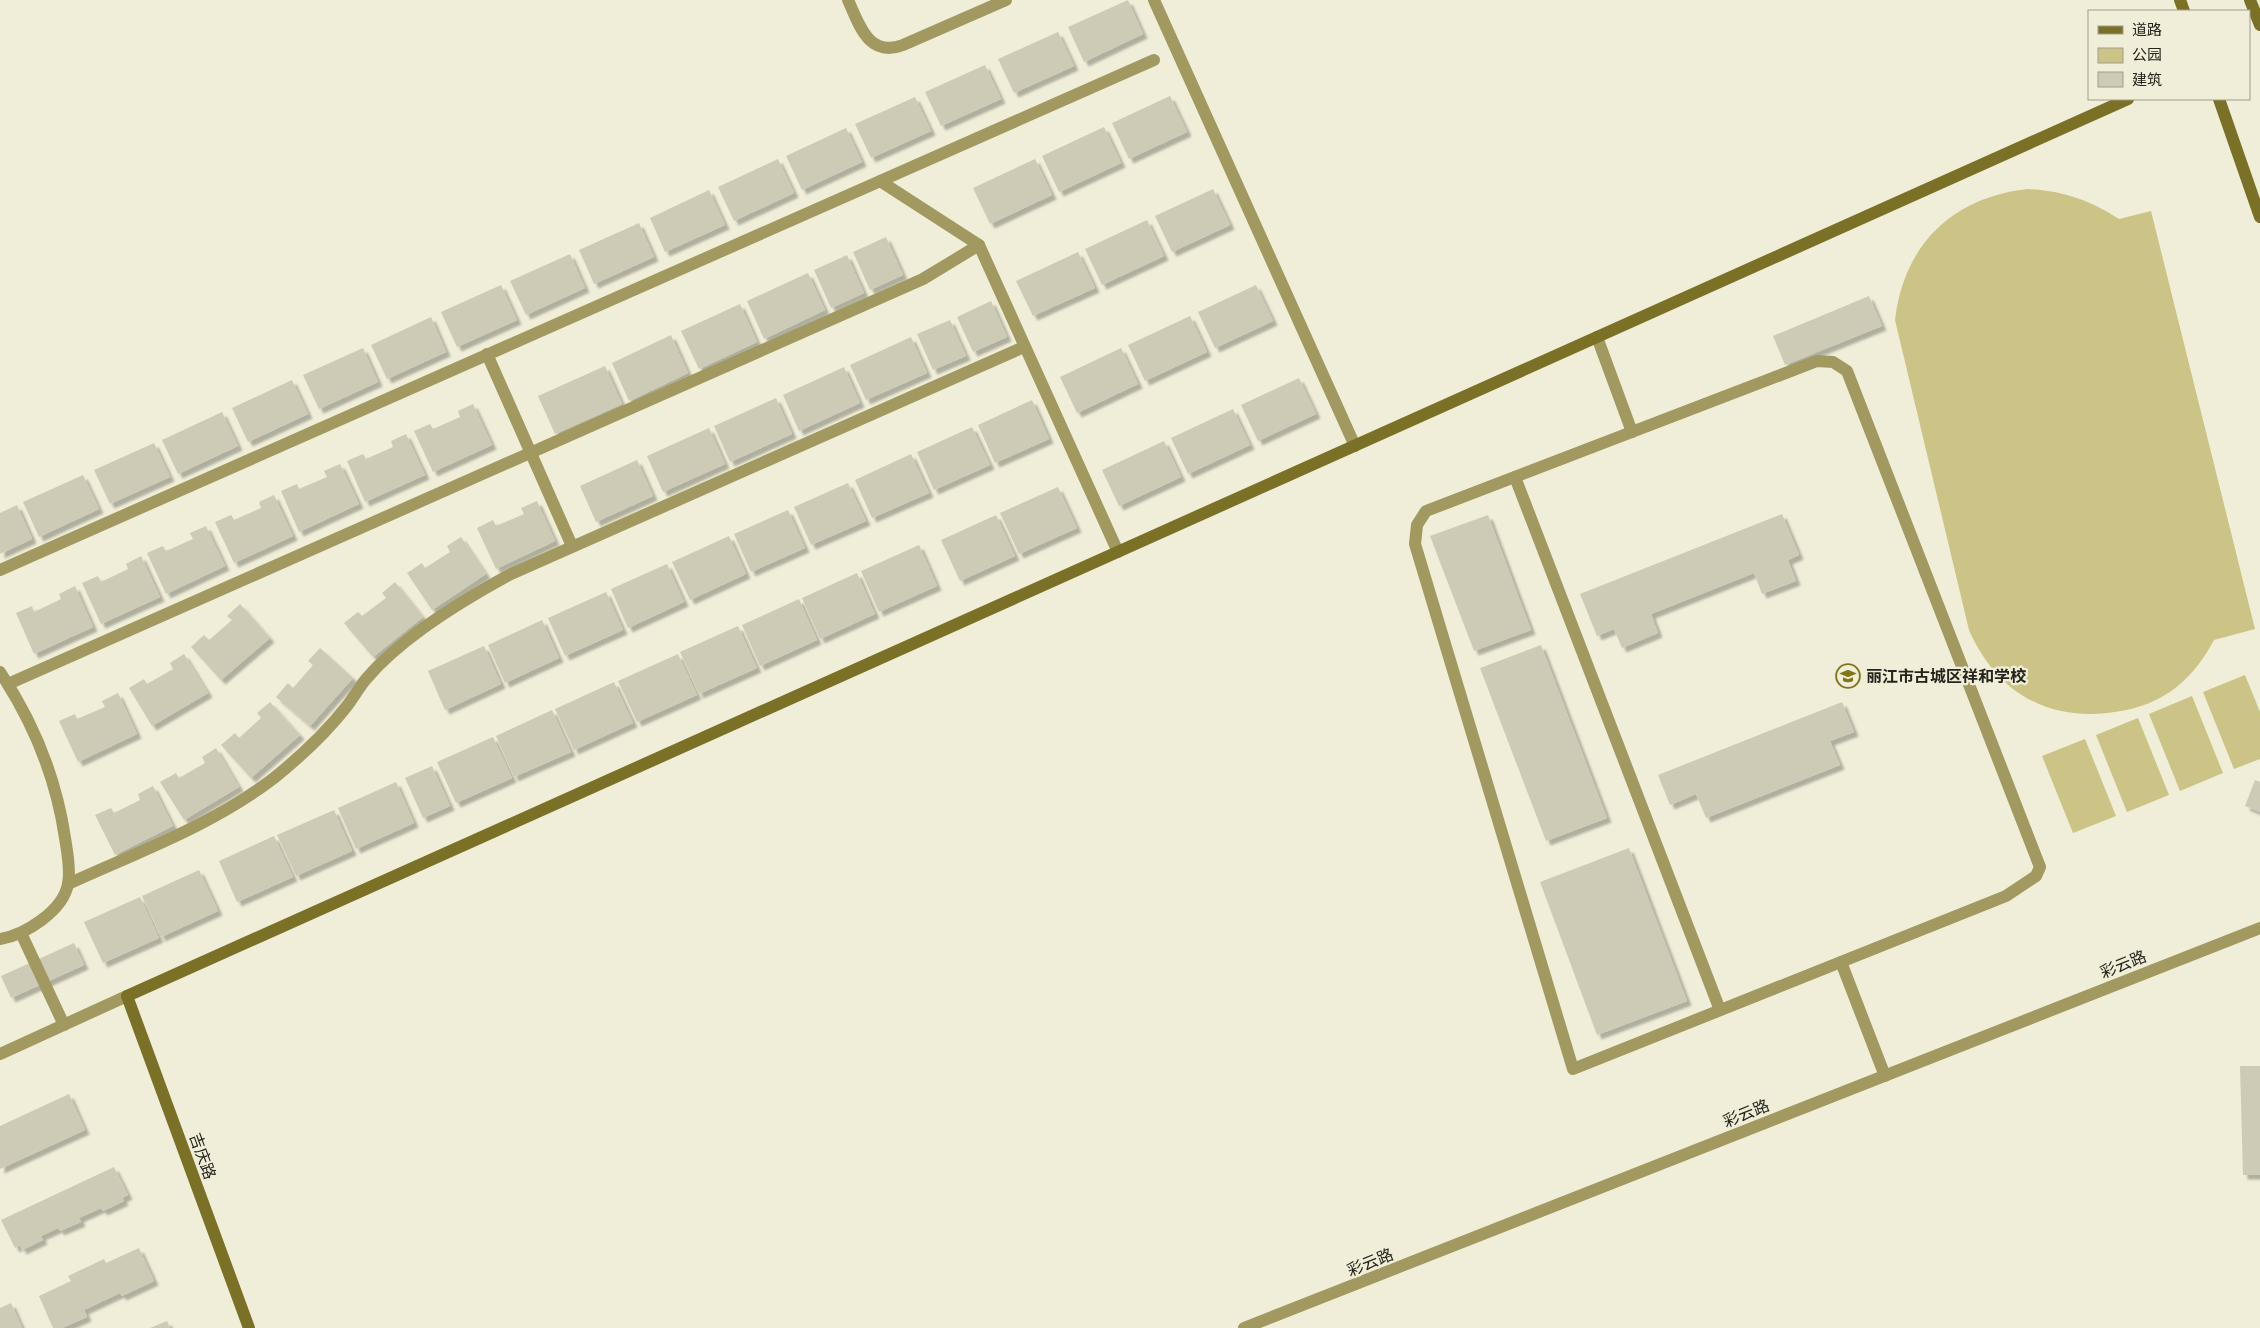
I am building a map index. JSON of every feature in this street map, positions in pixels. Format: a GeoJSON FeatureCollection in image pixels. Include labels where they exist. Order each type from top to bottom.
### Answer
{"type":"FeatureCollection","features":[{"type":"Feature","properties":{"kind":"street"},"geometry":{"type":"LineString","coordinates":[[848,0],[867,38],[874,44],[889,48],[903,45],[1006,0]]}},
{"type":"Feature","properties":{"kind":"street"},"geometry":{"type":"LineString","coordinates":[[1154,0],[1355,446]]}},
{"type":"Feature","properties":{"kind":"street"},"geometry":{"type":"LineString","coordinates":[[2250,0],[2260,25]]}},
{"type":"Feature","properties":{"kind":"street"},"geometry":{"type":"LineString","coordinates":[[0,570],[1154,60]]}},
{"type":"Feature","properties":{"kind":"street"},"geometry":{"type":"LineString","coordinates":[[0,1054],[2126,100]]}},
{"type":"Feature","properties":{"kind":"street"},"geometry":{"type":"LineString","coordinates":[[2219,100],[2260,217]]}},
{"type":"Feature","properties":{"kind":"street"},"geometry":{"type":"LineString","coordinates":[[880,181],[978,245],[1118,552]]}},
{"type":"Feature","properties":{"kind":"street"},"geometry":{"type":"LineString","coordinates":[[8,684],[923,279],[978,245]]}},
{"type":"Feature","properties":{"kind":"street"},"geometry":{"type":"LineString","coordinates":[[1597,337],[1632,432]]}},
{"type":"Feature","properties":{"kind":"street"},"geometry":{"type":"LineString","coordinates":[[68,884],[194,827],[248,796],[298,758],[346,706],[367,678],[423,630],[474,595],[511,574],[1024,347]]}},
{"type":"Feature","properties":{"kind":"street"},"geometry":{"type":"LineString","coordinates":[[487,354],[572,546]]}},
{"type":"Feature","properties":{"kind":"street"},"geometry":{"type":"LineString","coordinates":[[1825,361],[1840,366],[1847,371],[2040,866],[2036,876],[2006,896],[1573,1069],[1415,544],[1417,525],[1426,511],[1632,432],[1816,362],[1825,361]]}},
{"type":"Feature","properties":{"kind":"street"},"geometry":{"type":"LineString","coordinates":[[1515,477],[1720,1010]]}},
{"type":"Feature","properties":{"kind":"street"},"geometry":{"type":"LineString","coordinates":[[0,672],[32,726],[53,782],[65,841],[68,884],[62,896],[49,913],[33,926],[21,933],[0,939]]}},
{"type":"Feature","properties":{"kind":"street","name":"彩云路"},"geometry":{"type":"LineString","coordinates":[[1244,1328],[2260,928]]}},
{"type":"Feature","properties":{"kind":"street"},"geometry":{"type":"LineString","coordinates":[[21,933],[64,1025]]}},
{"type":"Feature","properties":{"kind":"street"},"geometry":{"type":"LineString","coordinates":[[1841,962],[1885,1076]]}},
{"type":"Feature","properties":{"kind":"street","name":"吉庆路"},"geometry":{"type":"LineString","coordinates":[[127,996],[249,1328]]}},
{"type":"Feature","properties":{"kind":"green space"},"geometry":{"type":"Polygon","coordinates":[[[2028,189],[2065,194],[2087,202],[2119,219],[2151,211],[2255,629],[2214,640],[2205,656],[2183,682],[2157,700],[2125,710],[2084,714],[2062,711],[2042,705],[2024,696],[2007,684],[1980,651],[1969,630],[1895,320],[1900,293],[1909,269],[1921,247],[1937,229],[1955,214],[1977,202],[2001,194],[2028,189]]]}},
{"type":"Feature","properties":{"kind":"green space"},"geometry":{"type":"Polygon","coordinates":[[[2245,675],[2260,712],[2260,759],[2234,769],[2203,692],[2245,675]]]}},
{"type":"Feature","properties":{"kind":"green space"},"geometry":{"type":"Polygon","coordinates":[[[2192,696],[2223,773],[2180,791],[2149,714],[2192,696]]]}},
{"type":"Feature","properties":{"kind":"green space"},"geometry":{"type":"Polygon","coordinates":[[[2138,718],[2169,795],[2127,812],[2096,735],[2138,718]]]}},
{"type":"Feature","properties":{"kind":"green space"},"geometry":{"type":"Polygon","coordinates":[[[2085,739],[2116,816],[2073,833],[2042,756],[2085,739]]]}},
{"type":"Feature","properties":{"kind":"building"},"geometry":{"type":"Polygon","coordinates":[[[1128,0],[1143,34],[1084,62],[1068,27],[1128,0]]]}},
{"type":"Feature","properties":{"kind":"building"},"geometry":{"type":"Polygon","coordinates":[[[1058,32],[1074,66],[1014,93],[998,59],[1058,32]]]}},
{"type":"Feature","properties":{"kind":"building"},"geometry":{"type":"Polygon","coordinates":[[[985,65],[1001,99],[941,126],[925,92],[985,65]]]}},
{"type":"Feature","properties":{"kind":"building"},"geometry":{"type":"Polygon","coordinates":[[[1170,96],[1187,132],[1129,159],[1112,123],[1170,96]]]}},
{"type":"Feature","properties":{"kind":"building"},"geometry":{"type":"Polygon","coordinates":[[[915,97],[931,131],[871,158],[855,124],[915,97]]]}},
{"type":"Feature","properties":{"kind":"building"},"geometry":{"type":"Polygon","coordinates":[[[1104,127],[1121,163],[1059,192],[1042,156],[1104,127]]]}},
{"type":"Feature","properties":{"kind":"building"},"geometry":{"type":"Polygon","coordinates":[[[846,128],[862,162],[802,190],[786,156],[846,128]]]}},
{"type":"Feature","properties":{"kind":"building"},"geometry":{"type":"Polygon","coordinates":[[[778,159],[794,193],[734,221],[718,187],[778,159]]]}},
{"type":"Feature","properties":{"kind":"building"},"geometry":{"type":"Polygon","coordinates":[[[1035,159],[1052,195],[990,224],[973,188],[1035,159]]]}},
{"type":"Feature","properties":{"kind":"building"},"geometry":{"type":"Polygon","coordinates":[[[1213,189],[1230,225],[1172,252],[1155,216],[1213,189]]]}},
{"type":"Feature","properties":{"kind":"building"},"geometry":{"type":"Polygon","coordinates":[[[709,190],[725,225],[665,252],[650,218],[709,190]]]}},
{"type":"Feature","properties":{"kind":"building"},"geometry":{"type":"Polygon","coordinates":[[[1147,220],[1164,256],[1102,285],[1085,249],[1147,220]]]}},
{"type":"Feature","properties":{"kind":"building"},"geometry":{"type":"Polygon","coordinates":[[[639,223],[654,257],[594,284],[579,250],[639,223]]]}},
{"type":"Feature","properties":{"kind":"building"},"geometry":{"type":"Polygon","coordinates":[[[886,237],[903,275],[870,290],[853,252],[886,237]]]}},
{"type":"Feature","properties":{"kind":"building"},"geometry":{"type":"Polygon","coordinates":[[[1078,252],[1095,288],[1033,316],[1016,281],[1078,252]]]}},
{"type":"Feature","properties":{"kind":"building"},"geometry":{"type":"Polygon","coordinates":[[[570,254],[585,288],[526,315],[510,281],[570,254]]]}},
{"type":"Feature","properties":{"kind":"building"},"geometry":{"type":"Polygon","coordinates":[[[847,255],[864,293],[831,308],[814,270],[847,255]]]}},
{"type":"Feature","properties":{"kind":"building"},"geometry":{"type":"Polygon","coordinates":[[[808,273],[825,310],[764,339],[747,301],[808,273]]]}},
{"type":"Feature","properties":{"kind":"building"},"geometry":{"type":"Polygon","coordinates":[[[501,285],[517,320],[457,347],[441,312],[501,285]]]}},
{"type":"Feature","properties":{"kind":"building"},"geometry":{"type":"Polygon","coordinates":[[[1256,285],[1273,321],[1215,348],[1198,312],[1256,285]]]}},
{"type":"Feature","properties":{"kind":"building"},"geometry":{"type":"Polygon","coordinates":[[[1869,296],[1882,326],[1785,365],[1773,336],[1869,296]]]}},
{"type":"Feature","properties":{"kind":"building"},"geometry":{"type":"Polygon","coordinates":[[[991,301],[1007,337],[973,352],[957,317],[991,301]]]}},
{"type":"Feature","properties":{"kind":"building"},"geometry":{"type":"Polygon","coordinates":[[[740,304],[757,342],[699,369],[681,331],[740,304]]]}},
{"type":"Feature","properties":{"kind":"building"},"geometry":{"type":"Polygon","coordinates":[[[1190,316],[1207,352],[1145,381],[1128,345],[1190,316]]]}},
{"type":"Feature","properties":{"kind":"building"},"geometry":{"type":"Polygon","coordinates":[[[431,317],[446,352],[387,379],[371,345],[431,317]]]}},
{"type":"Feature","properties":{"kind":"building"},"geometry":{"type":"Polygon","coordinates":[[[950,320],[966,356],[933,370],[917,334],[950,320]]]}},
{"type":"Feature","properties":{"kind":"building"},"geometry":{"type":"Polygon","coordinates":[[[671,335],[688,373],[629,401],[612,363],[671,335]]]}},
{"type":"Feature","properties":{"kind":"building"},"geometry":{"type":"Polygon","coordinates":[[[911,337],[927,373],[866,400],[850,365],[911,337]]]}},
{"type":"Feature","properties":{"kind":"building"},"geometry":{"type":"Polygon","coordinates":[[[363,348],[378,382],[319,409],[303,375],[363,348]]]}},
{"type":"Feature","properties":{"kind":"building"},"geometry":{"type":"Polygon","coordinates":[[[1121,348],[1138,384],[1077,413],[1060,377],[1121,348]]]}},
{"type":"Feature","properties":{"kind":"building"},"geometry":{"type":"Polygon","coordinates":[[[605,366],[622,404],[555,434],[538,396],[605,366]]]}},
{"type":"Feature","properties":{"kind":"building"},"geometry":{"type":"Polygon","coordinates":[[[844,367],[860,403],[799,431],[783,395],[844,367]]]}},
{"type":"Feature","properties":{"kind":"building"},"geometry":{"type":"Polygon","coordinates":[[[1299,378],[1316,414],[1258,441],[1241,405],[1299,378]]]}},
{"type":"Feature","properties":{"kind":"building"},"geometry":{"type":"Polygon","coordinates":[[[292,380],[308,414],[248,442],[232,408],[292,380]]]}},
{"type":"Feature","properties":{"kind":"building"},"geometry":{"type":"Polygon","coordinates":[[[776,398],[792,434],[730,462],[714,426],[776,398]]]}},
{"type":"Feature","properties":{"kind":"building"},"geometry":{"type":"Polygon","coordinates":[[[1032,400],[1049,439],[995,463],[978,425],[1032,400]]]}},
{"type":"Feature","properties":{"kind":"building"},"geometry":{"type":"Polygon","coordinates":[[[473,404],[492,445],[433,472],[414,431],[430,424],[433,429],[460,417],[458,411],[473,404]]]}},
{"type":"Feature","properties":{"kind":"building"},"geometry":{"type":"Polygon","coordinates":[[[1233,409],[1250,445],[1188,474],[1171,438],[1233,409]]]}},
{"type":"Feature","properties":{"kind":"building"},"geometry":{"type":"Polygon","coordinates":[[[222,412],[238,446],[178,474],[162,440],[222,412]]]}},
{"type":"Feature","properties":{"kind":"building"},"geometry":{"type":"Polygon","coordinates":[[[972,427],[990,465],[934,490],[917,452],[972,427]]]}},
{"type":"Feature","properties":{"kind":"building"},"geometry":{"type":"Polygon","coordinates":[[[709,428],[725,464],[663,492],[647,456],[709,428]]]}},
{"type":"Feature","properties":{"kind":"building"},"geometry":{"type":"Polygon","coordinates":[[[406,434],[425,475],[365,502],[347,461],[363,454],[366,459],[393,447],[391,441],[406,434]]]}},
{"type":"Feature","properties":{"kind":"building"},"geometry":{"type":"Polygon","coordinates":[[[1164,441],[1181,477],[1119,506],[1102,470],[1164,441]]]}},
{"type":"Feature","properties":{"kind":"building"},"geometry":{"type":"Polygon","coordinates":[[[154,443],[170,477],[110,504],[94,470],[154,443]]]}},
{"type":"Feature","properties":{"kind":"building"},"geometry":{"type":"Polygon","coordinates":[[[911,454],[929,493],[872,518],[855,480],[911,454]]]}},
{"type":"Feature","properties":{"kind":"building"},"geometry":{"type":"Polygon","coordinates":[[[637,460],[653,496],[596,522],[580,486],[637,460]]]}},
{"type":"Feature","properties":{"kind":"building"},"geometry":{"type":"Polygon","coordinates":[[[340,464],[359,504],[299,532],[281,491],[297,484],[299,489],[327,477],[324,471],[340,464]]]}},
{"type":"Feature","properties":{"kind":"building"},"geometry":{"type":"Polygon","coordinates":[[[83,475],[99,509],[39,537],[23,502],[83,475]]]}},
{"type":"Feature","properties":{"kind":"building"},"geometry":{"type":"Polygon","coordinates":[[[848,483],[866,521],[811,545],[794,507],[848,483]]]}},
{"type":"Feature","properties":{"kind":"building"},"geometry":{"type":"Polygon","coordinates":[[[1058,487],[1077,528],[1019,554],[1000,513],[1058,487]]]}},
{"type":"Feature","properties":{"kind":"building"},"geometry":{"type":"Polygon","coordinates":[[[274,495],[293,536],[234,563],[215,522],[231,515],[234,520],[261,508],[259,502],[274,495]]]}},
{"type":"Feature","properties":{"kind":"building"},"geometry":{"type":"Polygon","coordinates":[[[537,501],[555,541],[496,569],[477,528],[493,520],[496,526],[524,514],[521,508],[537,501]]]}},
{"type":"Feature","properties":{"kind":"building"},"geometry":{"type":"Polygon","coordinates":[[[17,505],[32,539],[0,554],[0,513],[17,505]]]}},
{"type":"Feature","properties":{"kind":"building"},"geometry":{"type":"Polygon","coordinates":[[[788,510],[805,548],[751,572],[734,534],[788,510]]]}},
{"type":"Feature","properties":{"kind":"building"},"geometry":{"type":"Polygon","coordinates":[[[1782,514],[1799,555],[1788,560],[1796,581],[1762,594],[1754,573],[1651,614],[1658,633],[1622,648],[1614,629],[1597,636],[1580,594],[1782,514]]]}},
{"type":"Feature","properties":{"kind":"building"},"geometry":{"type":"Polygon","coordinates":[[[996,515],[1015,556],[960,581],[941,540],[996,515]]]}},
{"type":"Feature","properties":{"kind":"building"},"geometry":{"type":"Polygon","coordinates":[[[1488,515],[1531,630],[1474,651],[1430,536],[1488,515]]]}},
{"type":"Feature","properties":{"kind":"building"},"geometry":{"type":"Polygon","coordinates":[[[206,526],[225,566],[166,594],[147,553],[163,546],[166,551],[193,539],[190,533],[206,526]]]}},
{"type":"Feature","properties":{"kind":"building"},"geometry":{"type":"Polygon","coordinates":[[[729,536],[746,574],[690,600],[672,562],[729,536]]]}},
{"type":"Feature","properties":{"kind":"building"},"geometry":{"type":"Polygon","coordinates":[[[461,537],[486,574],[432,610],[407,573],[422,563],[425,568],[450,552],[447,546],[461,537]]]}},
{"type":"Feature","properties":{"kind":"building"},"geometry":{"type":"Polygon","coordinates":[[[919,545],[937,586],[879,612],[861,571],[919,545]]]}},
{"type":"Feature","properties":{"kind":"building"},"geometry":{"type":"Polygon","coordinates":[[[141,556],[160,597],[101,624],[82,583],[98,576],[101,582],[128,569],[126,564],[141,556]]]}},
{"type":"Feature","properties":{"kind":"building"},"geometry":{"type":"Polygon","coordinates":[[[667,564],[684,602],[628,628],[611,589],[667,564]]]}},
{"type":"Feature","properties":{"kind":"building"},"geometry":{"type":"Polygon","coordinates":[[[857,573],[875,614],[820,639],[802,598],[857,573]]]}},
{"type":"Feature","properties":{"kind":"building"},"geometry":{"type":"Polygon","coordinates":[[[395,582],[423,617],[373,657],[344,623],[358,612],[362,616],[386,598],[382,593],[395,582]]]}},
{"type":"Feature","properties":{"kind":"building"},"geometry":{"type":"Polygon","coordinates":[[[75,586],[93,627],[34,654],[16,613],[32,606],[34,612],[61,599],[59,594],[75,586]]]}},
{"type":"Feature","properties":{"kind":"building"},"geometry":{"type":"Polygon","coordinates":[[[606,592],[623,630],[565,656],[548,618],[606,592]]]}},
{"type":"Feature","properties":{"kind":"building"},"geometry":{"type":"Polygon","coordinates":[[[799,599],[817,640],[760,666],[742,625],[799,599]]]}},
{"type":"Feature","properties":{"kind":"building"},"geometry":{"type":"Polygon","coordinates":[[[240,604],[270,638],[221,680],[191,647],[204,635],[209,640],[232,620],[227,616],[240,604]]]}},
{"type":"Feature","properties":{"kind":"building"},"geometry":{"type":"Polygon","coordinates":[[[542,620],[559,658],[505,683],[488,645],[542,620]]]}},
{"type":"Feature","properties":{"kind":"building"},"geometry":{"type":"Polygon","coordinates":[[[738,626],[757,668],[699,694],[680,652],[738,626]]]}},
{"type":"Feature","properties":{"kind":"building"},"geometry":{"type":"Polygon","coordinates":[[[1541,645],[1607,818],[1546,841],[1480,668],[1541,645]]]}},
{"type":"Feature","properties":{"kind":"building"},"geometry":{"type":"Polygon","coordinates":[[[484,646],[501,684],[445,710],[428,671],[484,646]]]}},
{"type":"Feature","properties":{"kind":"building"},"geometry":{"type":"Polygon","coordinates":[[[320,648],[353,678],[310,726],[276,697],[288,683],[293,688],[313,665],[308,661],[320,648]]]}},
{"type":"Feature","properties":{"kind":"building"},"geometry":{"type":"Polygon","coordinates":[[[184,654],[208,693],[152,726],[129,688],[144,679],[147,684],[173,669],[170,663],[184,654]]]}},
{"type":"Feature","properties":{"kind":"building"},"geometry":{"type":"Polygon","coordinates":[[[678,654],[697,695],[637,722],[618,681],[678,654]]]}},
{"type":"Feature","properties":{"kind":"building"},"geometry":{"type":"Polygon","coordinates":[[[614,682],[633,723],[574,750],[555,709],[614,682]]]}},
{"type":"Feature","properties":{"kind":"building"},"geometry":{"type":"Polygon","coordinates":[[[118,693],[137,734],[78,762],[59,721],[75,714],[77,719],[105,707],[102,701],[118,693]]]}},
{"type":"Feature","properties":{"kind":"building"},"geometry":{"type":"Polygon","coordinates":[[[270,702],[300,735],[251,778],[221,745],[235,733],[239,738],[261,718],[257,713],[270,702]]]}},
{"type":"Feature","properties":{"kind":"building"},"geometry":{"type":"Polygon","coordinates":[[[1842,702],[1854,732],[1830,741],[1840,765],[1706,818],[1696,794],[1670,805],[1658,775],[1842,702]]]}},
{"type":"Feature","properties":{"kind":"building"},"geometry":{"type":"Polygon","coordinates":[[[552,710],[571,752],[514,777],[496,736],[552,710]]]}},
{"type":"Feature","properties":{"kind":"building"},"geometry":{"type":"Polygon","coordinates":[[[493,737],[512,778],[456,803],[437,762],[493,737]]]}},
{"type":"Feature","properties":{"kind":"building"},"geometry":{"type":"Polygon","coordinates":[[[216,748],[239,787],[184,820],[160,782],[176,773],[179,778],[205,763],[202,757],[216,748]]]}},
{"type":"Feature","properties":{"kind":"building"},"geometry":{"type":"Polygon","coordinates":[[[432,766],[450,806],[423,818],[405,778],[432,766]]]}},
{"type":"Feature","properties":{"kind":"building"},"geometry":{"type":"Polygon","coordinates":[[[2255,780],[2260,782],[2260,812],[2245,806],[2255,780]]]}},
{"type":"Feature","properties":{"kind":"building"},"geometry":{"type":"Polygon","coordinates":[[[396,782],[414,823],[356,849],[338,808],[396,782]]]}},
{"type":"Feature","properties":{"kind":"building"},"geometry":{"type":"Polygon","coordinates":[[[153,786],[173,826],[115,855],[95,815],[111,808],[114,813],[140,800],[138,794],[153,786]]]}},
{"type":"Feature","properties":{"kind":"building"},"geometry":{"type":"Polygon","coordinates":[[[334,810],[352,851],[296,876],[277,835],[334,810]]]}},
{"type":"Feature","properties":{"kind":"building"},"geometry":{"type":"Polygon","coordinates":[[[274,836],[293,877],[237,902],[219,861],[274,836]]]}},
{"type":"Feature","properties":{"kind":"building"},"geometry":{"type":"Polygon","coordinates":[[[1629,848],[1687,1001],[1597,1035],[1540,882],[1629,848]]]}},
{"type":"Feature","properties":{"kind":"building"},"geometry":{"type":"Polygon","coordinates":[[[199,870],[218,911],[161,937],[142,896],[199,870]]]}},
{"type":"Feature","properties":{"kind":"building"},"geometry":{"type":"Polygon","coordinates":[[[140,897],[159,938],[103,963],[84,922],[140,897]]]}},
{"type":"Feature","properties":{"kind":"building"},"geometry":{"type":"Polygon","coordinates":[[[74,943],[84,965],[11,998],[1,976],[74,943]]]}},
{"type":"Feature","properties":{"kind":"building"},"geometry":{"type":"Polygon","coordinates":[[[2240,1066],[2260,1066],[2260,1175],[2243,1175],[2240,1066]]]}},
{"type":"Feature","properties":{"kind":"building"},"geometry":{"type":"Polygon","coordinates":[[[69,1094],[85,1130],[0,1169],[0,1126],[69,1094]]]}},
{"type":"Feature","properties":{"kind":"building"},"geometry":{"type":"Polygon","coordinates":[[[114,1167],[128,1195],[122,1198],[124,1201],[103,1211],[101,1208],[79,1218],[81,1222],[60,1231],[58,1228],[41,1236],[43,1240],[22,1250],[20,1245],[15,1248],[1,1220],[114,1167]]]}},
{"type":"Feature","properties":{"kind":"building"},"geometry":{"type":"Polygon","coordinates":[[[139,1248],[154,1281],[122,1296],[120,1293],[84,1310],[87,1317],[62,1328],[53,1328],[39,1296],[71,1281],[68,1276],[104,1259],[106,1263],[139,1248]]]}},
{"type":"Feature","properties":{"kind":"building"},"geometry":{"type":"Polygon","coordinates":[[[11,1303],[22,1328],[0,1328],[0,1308],[11,1303]]]}},
{"type":"Feature","properties":{"kind":"building"},"geometry":{"type":"Polygon","coordinates":[[[167,1321],[170,1328],[150,1328],[167,1321]]]}},
{"type":"Feature","properties":{"kind":"place","name":"丽江市古城区祥和学校"},"geometry":{"type":"Point","coordinates":[1848,676]}}]}
